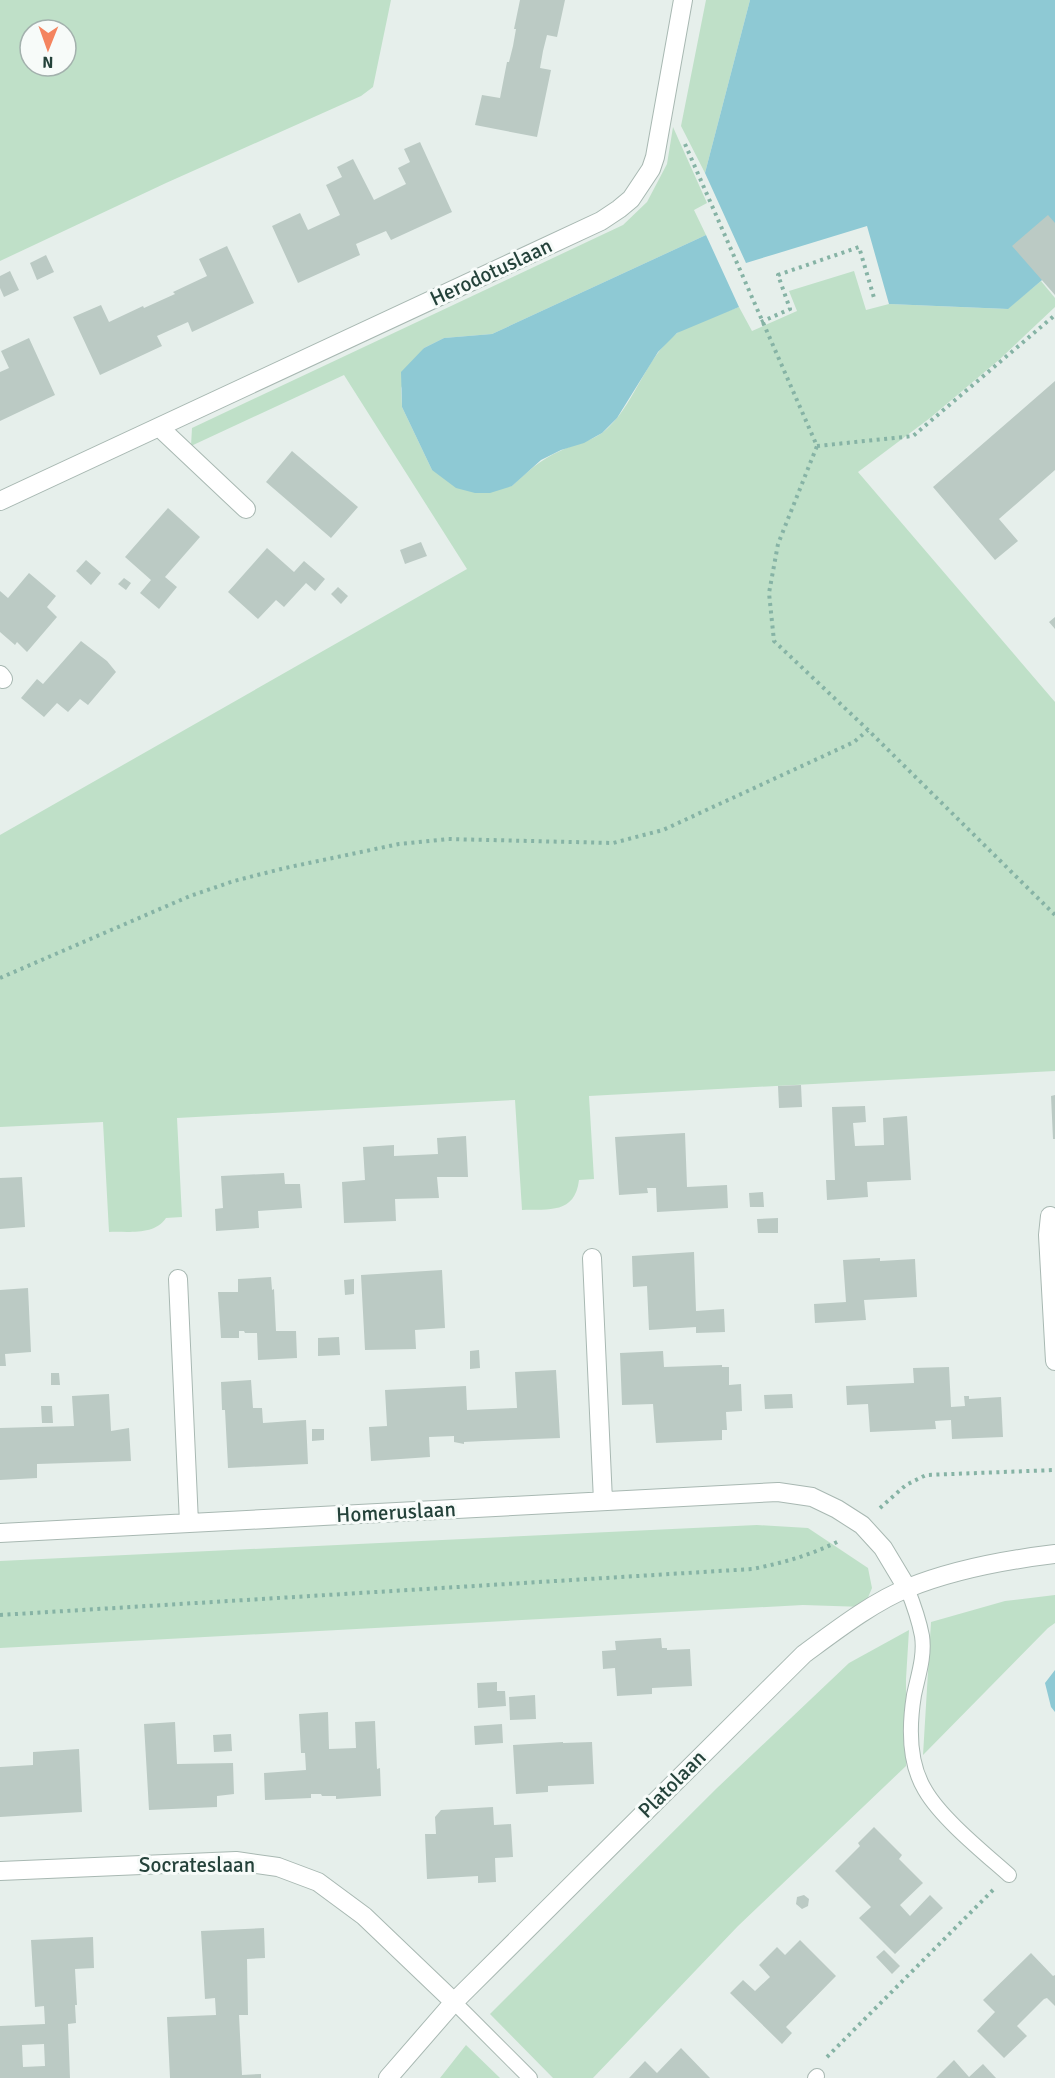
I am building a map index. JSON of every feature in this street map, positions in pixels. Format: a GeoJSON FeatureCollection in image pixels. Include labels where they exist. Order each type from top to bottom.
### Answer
{"type":"FeatureCollection","features":[{"type":"Feature","properties":{"kind":"street","name":"Herodotuslaan"},"geometry":{"type":"LineString","coordinates":[[0,501],[601,221],[619,209],[631,199],[641,185],[655,157],[683,0]]}},
{"type":"Feature","properties":{"kind":"street"},"geometry":{"type":"LineString","coordinates":[[159,427],[246,509]]}},
{"type":"Feature","properties":{"kind":"street"},"geometry":{"type":"LineString","coordinates":[[1050,1216],[1048,1235],[1055,1361]]}},
{"type":"Feature","properties":{"kind":"street"},"geometry":{"type":"LineString","coordinates":[[592,1258],[603,1501]]}},
{"type":"Feature","properties":{"kind":"street"},"geometry":{"type":"LineString","coordinates":[[178,1279],[189,1522]]}},
{"type":"Feature","properties":{"kind":"street","name":"Homeruslaan"},"geometry":{"type":"LineString","coordinates":[[0,1533],[778,1492],[812,1497],[862,1525],[883,1548],[907,1588]]}},
{"type":"Feature","properties":{"kind":"street","name":"Platolaan"},"geometry":{"type":"LineString","coordinates":[[388,2078],[454,2002],[804,1654],[854,1619],[907,1588],[983,1564],[1055,1554]]}},
{"type":"Feature","properties":{"kind":"street","name":"Socrateslaan"},"geometry":{"type":"LineString","coordinates":[[0,1871],[236,1861],[278,1867],[318,1882],[364,1916],[454,2002]]}},
{"type":"Feature","properties":{"kind":"lane"},"geometry":{"type":"LineString","coordinates":[[907,1588],[922,1638],[921,1668],[914,1696],[911,1725],[912,1752],[916,1770],[925,1790],[939,1809],[1009,1875]]}},
{"type":"Feature","properties":{"kind":"lane"},"geometry":{"type":"LineString","coordinates":[[454,2002],[530,2078]]}},
{"type":"Feature","properties":{"kind":"path"},"geometry":{"type":"LineString","coordinates":[[685,144],[817,446],[778,544],[769,592],[774,641],[868,730],[1055,915]]}},
{"type":"Feature","properties":{"kind":"path"},"geometry":{"type":"LineString","coordinates":[[761,322],[790,309],[778,274],[859,247],[875,301]]}},
{"type":"Feature","properties":{"kind":"path"},"geometry":{"type":"LineString","coordinates":[[817,446],[913,436],[1055,315]]}},
{"type":"Feature","properties":{"kind":"path"},"geometry":{"type":"LineString","coordinates":[[0,978],[190,896],[234,881],[285,868],[399,844],[448,839],[613,843],[663,830],[854,742],[868,730]]}},
{"type":"Feature","properties":{"kind":"path"},"geometry":{"type":"LineString","coordinates":[[0,1615],[752,1569],[785,1563],[838,1541],[862,1525],[906,1485],[926,1475],[1055,1470]]}},
{"type":"Feature","properties":{"kind":"path"},"geometry":{"type":"LineString","coordinates":[[816,2077],[824,2061],[1009,1875]]}},
{"type":"Feature","properties":{"kind":"green space"},"geometry":{"type":"Polygon","coordinates":[[[0,0],[391,0],[373,87],[361,96],[166,183],[0,261],[0,0]]]}},
{"type":"Feature","properties":{"kind":"green space"},"geometry":{"type":"Polygon","coordinates":[[[706,0],[750,0],[705,173],[681,126],[706,0]]]}},
{"type":"Feature","properties":{"kind":"green space"},"geometry":{"type":"Polygon","coordinates":[[[673,127],[707,203],[694,210],[706,235],[492,334],[444,338],[424,348],[401,388],[402,407],[432,470],[512,486],[547,458],[602,433],[623,410],[655,357],[665,345],[681,331],[715,316],[739,307],[752,331],[797,311],[789,291],[854,271],[866,310],[889,304],[1007,309],[1041,281],[1055,298],[1055,307],[1000,359],[930,418],[858,472],[1055,702],[1055,1071],[589,1096],[594,1179],[579,1180],[577,1191],[566,1204],[542,1210],[522,1210],[515,1100],[177,1118],[182,1217],[166,1218],[155,1228],[148,1230],[109,1232],[103,1122],[0,1127],[0,835],[467,569],[344,375],[191,446],[192,428],[623,225],[647,202],[667,164],[673,127]]]}},
{"type":"Feature","properties":{"kind":"green space"},"geometry":{"type":"Polygon","coordinates":[[[757,1525],[808,1528],[868,1568],[872,1588],[864,1607],[803,1605],[0,1648],[0,1561],[757,1525]]]}},
{"type":"Feature","properties":{"kind":"green space"},"geometry":{"type":"Polygon","coordinates":[[[1055,1595],[1055,1623],[923,1755],[931,1622],[1005,1601],[1055,1595]]]}},
{"type":"Feature","properties":{"kind":"green space"},"geometry":{"type":"Polygon","coordinates":[[[909,1630],[906,1679],[906,1766],[738,1926],[593,2078],[553,2078],[490,2014],[717,1788],[849,1663],[909,1630]]]}},
{"type":"Feature","properties":{"kind":"green space"},"geometry":{"type":"Polygon","coordinates":[[[466,2045],[500,2078],[440,2078],[466,2045]]]}},
{"type":"Feature","properties":{"kind":"water"},"geometry":{"type":"Polygon","coordinates":[[[750,0],[1055,0],[1055,269],[1008,309],[889,304],[867,226],[746,263],[705,173],[750,0]]]}},
{"type":"Feature","properties":{"kind":"water"},"geometry":{"type":"Polygon","coordinates":[[[706,235],[739,307],[677,333],[658,352],[617,418],[602,433],[584,443],[561,450],[541,460],[512,486],[490,493],[475,493],[456,488],[432,470],[402,407],[401,372],[424,348],[444,338],[492,334],[706,235]]]}},
{"type":"Feature","properties":{"kind":"water"},"geometry":{"type":"Polygon","coordinates":[[[1055,1670],[1055,1712],[1051,1707],[1045,1683],[1055,1670]]]}},
{"type":"Feature","properties":{"kind":"building"},"geometry":{"type":"Polygon","coordinates":[[[520,0],[565,0],[557,37],[547,35],[543,51],[540,68],[551,70],[537,137],[475,125],[482,95],[500,98],[507,62],[509,62],[513,46],[520,0]]]}},
{"type":"Feature","properties":{"kind":"building"},"geometry":{"type":"Polygon","coordinates":[[[420,142],[452,212],[391,240],[386,231],[356,244],[360,255],[298,283],[272,226],[300,213],[308,230],[340,215],[326,185],[342,177],[337,167],[353,159],[374,200],[406,184],[398,168],[410,162],[404,149],[420,142]]]}},
{"type":"Feature","properties":{"kind":"building"},"geometry":{"type":"Polygon","coordinates":[[[1048,215],[1055,223],[1055,295],[1012,246],[1048,215]]]}},
{"type":"Feature","properties":{"kind":"building"},"geometry":{"type":"Polygon","coordinates":[[[227,246],[254,303],[192,332],[188,322],[157,336],[162,346],[100,375],[73,317],[101,305],[109,322],[175,294],[173,292],[207,276],[199,259],[227,246]]]}},
{"type":"Feature","properties":{"kind":"building"},"geometry":{"type":"Polygon","coordinates":[[[46,255],[54,272],[37,280],[30,263],[46,255]]]}},
{"type":"Feature","properties":{"kind":"building"},"geometry":{"type":"Polygon","coordinates":[[[10,271],[19,290],[4,297],[0,288],[0,276],[10,271]]]}},
{"type":"Feature","properties":{"kind":"building"},"geometry":{"type":"Polygon","coordinates":[[[29,338],[55,395],[0,421],[0,372],[9,368],[1,351],[29,338]]]}},
{"type":"Feature","properties":{"kind":"building"},"geometry":{"type":"Polygon","coordinates":[[[1055,381],[1055,470],[999,519],[1018,541],[995,560],[933,487],[1055,381]]]}},
{"type":"Feature","properties":{"kind":"building"},"geometry":{"type":"Polygon","coordinates":[[[292,451],[358,507],[331,538],[266,482],[292,451]]]}},
{"type":"Feature","properties":{"kind":"building"},"geometry":{"type":"Polygon","coordinates":[[[168,508],[200,537],[165,577],[177,587],[159,609],[140,593],[151,580],[125,557],[168,508]]]}},
{"type":"Feature","properties":{"kind":"building"},"geometry":{"type":"Polygon","coordinates":[[[421,542],[427,556],[405,564],[400,550],[421,542]]]}},
{"type":"Feature","properties":{"kind":"building"},"geometry":{"type":"Polygon","coordinates":[[[267,548],[294,572],[304,561],[325,579],[315,591],[306,583],[284,607],[276,600],[258,619],[228,592],[267,548]]]}},
{"type":"Feature","properties":{"kind":"building"},"geometry":{"type":"Polygon","coordinates":[[[86,560],[101,573],[91,585],[76,571],[86,560]]]}},
{"type":"Feature","properties":{"kind":"building"},"geometry":{"type":"Polygon","coordinates":[[[29,573],[56,596],[47,607],[57,617],[27,652],[17,642],[15,645],[0,632],[0,591],[8,598],[29,573]]]}},
{"type":"Feature","properties":{"kind":"building"},"geometry":{"type":"Polygon","coordinates":[[[124,578],[131,583],[126,590],[118,584],[124,578]]]}},
{"type":"Feature","properties":{"kind":"building"},"geometry":{"type":"Polygon","coordinates":[[[338,587],[348,596],[341,604],[331,594],[338,587]]]}},
{"type":"Feature","properties":{"kind":"building"},"geometry":{"type":"Polygon","coordinates":[[[1055,617],[1055,629],[1049,622],[1055,617]]]}},
{"type":"Feature","properties":{"kind":"building"},"geometry":{"type":"Polygon","coordinates":[[[81,641],[107,661],[116,672],[88,705],[80,699],[68,712],[57,703],[44,717],[21,698],[37,679],[43,684],[81,641]]]}},
{"type":"Feature","properties":{"kind":"building"},"geometry":{"type":"Polygon","coordinates":[[[801,1085],[802,1107],[779,1108],[778,1086],[801,1085]]]}},
{"type":"Feature","properties":{"kind":"building"},"geometry":{"type":"Polygon","coordinates":[[[1055,1095],[1055,1139],[1053,1139],[1051,1096],[1055,1095]]]}},
{"type":"Feature","properties":{"kind":"building"},"geometry":{"type":"Polygon","coordinates":[[[865,1106],[866,1122],[853,1123],[855,1146],[884,1145],[883,1118],[907,1116],[911,1180],[867,1182],[868,1197],[827,1200],[826,1180],[835,1180],[832,1107],[865,1106]]]}},
{"type":"Feature","properties":{"kind":"building"},"geometry":{"type":"Polygon","coordinates":[[[685,1133],[687,1187],[727,1185],[728,1208],[657,1212],[656,1188],[647,1188],[648,1193],[619,1195],[615,1137],[685,1133]]]}},
{"type":"Feature","properties":{"kind":"building"},"geometry":{"type":"Polygon","coordinates":[[[466,1136],[468,1177],[437,1177],[439,1198],[395,1199],[396,1221],[344,1223],[342,1182],[365,1180],[363,1147],[394,1145],[394,1156],[438,1154],[437,1138],[466,1136]]]}},
{"type":"Feature","properties":{"kind":"building"},"geometry":{"type":"Polygon","coordinates":[[[284,1173],[285,1184],[300,1184],[302,1208],[258,1211],[259,1228],[216,1231],[215,1209],[223,1208],[221,1176],[284,1173]]]}},
{"type":"Feature","properties":{"kind":"building"},"geometry":{"type":"Polygon","coordinates":[[[22,1177],[25,1227],[0,1229],[0,1178],[22,1177]]]}},
{"type":"Feature","properties":{"kind":"building"},"geometry":{"type":"Polygon","coordinates":[[[763,1192],[764,1207],[750,1207],[749,1193],[763,1192]]]}},
{"type":"Feature","properties":{"kind":"building"},"geometry":{"type":"Polygon","coordinates":[[[778,1218],[778,1233],[758,1233],[757,1219],[778,1218]]]}},
{"type":"Feature","properties":{"kind":"building"},"geometry":{"type":"Polygon","coordinates":[[[694,1252],[696,1311],[724,1309],[725,1332],[696,1333],[696,1327],[649,1330],[647,1286],[633,1287],[632,1256],[694,1252]]]}},
{"type":"Feature","properties":{"kind":"building"},"geometry":{"type":"Polygon","coordinates":[[[880,1258],[880,1261],[915,1259],[917,1297],[864,1300],[866,1320],[815,1323],[814,1304],[846,1302],[843,1260],[880,1258]]]}},
{"type":"Feature","properties":{"kind":"building"},"geometry":{"type":"Polygon","coordinates":[[[442,1270],[445,1328],[415,1330],[416,1349],[365,1350],[361,1275],[442,1270]]]}},
{"type":"Feature","properties":{"kind":"building"},"geometry":{"type":"Polygon","coordinates":[[[271,1277],[272,1290],[274,1289],[276,1331],[296,1331],[297,1358],[258,1360],[257,1333],[239,1331],[239,1338],[221,1338],[218,1292],[238,1292],[238,1279],[271,1277]]]}},
{"type":"Feature","properties":{"kind":"building"},"geometry":{"type":"Polygon","coordinates":[[[354,1279],[354,1294],[345,1295],[344,1280],[354,1279]]]}},
{"type":"Feature","properties":{"kind":"building"},"geometry":{"type":"Polygon","coordinates":[[[28,1288],[31,1352],[5,1354],[6,1366],[0,1366],[0,1290],[28,1288]]]}},
{"type":"Feature","properties":{"kind":"building"},"geometry":{"type":"Polygon","coordinates":[[[339,1337],[340,1355],[318,1356],[318,1338],[339,1337]]]}},
{"type":"Feature","properties":{"kind":"building"},"geometry":{"type":"Polygon","coordinates":[[[479,1350],[480,1368],[470,1369],[470,1351],[479,1350]]]}},
{"type":"Feature","properties":{"kind":"building"},"geometry":{"type":"Polygon","coordinates":[[[663,1351],[664,1367],[722,1365],[722,1367],[729,1367],[729,1385],[741,1384],[742,1411],[726,1412],[727,1430],[722,1430],[722,1440],[656,1443],[653,1404],[622,1405],[620,1353],[663,1351]]]}},
{"type":"Feature","properties":{"kind":"building"},"geometry":{"type":"Polygon","coordinates":[[[949,1367],[951,1407],[965,1406],[964,1396],[969,1396],[969,1399],[1001,1397],[1003,1437],[952,1439],[951,1420],[935,1421],[936,1429],[870,1432],[868,1404],[847,1405],[846,1386],[914,1383],[913,1368],[949,1367]]]}},
{"type":"Feature","properties":{"kind":"building"},"geometry":{"type":"Polygon","coordinates":[[[556,1370],[560,1438],[464,1442],[464,1444],[454,1442],[454,1436],[429,1437],[430,1457],[371,1461],[369,1427],[387,1426],[385,1390],[466,1386],[467,1410],[517,1408],[515,1372],[556,1370]]]}},
{"type":"Feature","properties":{"kind":"building"},"geometry":{"type":"Polygon","coordinates":[[[51,1373],[59,1373],[60,1385],[51,1385],[51,1373]]]}},
{"type":"Feature","properties":{"kind":"building"},"geometry":{"type":"Polygon","coordinates":[[[251,1380],[253,1408],[262,1408],[263,1423],[306,1420],[308,1464],[228,1468],[221,1382],[251,1380]]]}},
{"type":"Feature","properties":{"kind":"building"},"geometry":{"type":"Polygon","coordinates":[[[109,1394],[111,1431],[129,1428],[131,1461],[37,1464],[37,1478],[0,1480],[0,1428],[74,1426],[72,1396],[109,1394]]]}},
{"type":"Feature","properties":{"kind":"building"},"geometry":{"type":"Polygon","coordinates":[[[792,1394],[793,1408],[765,1409],[764,1395],[792,1394]]]}},
{"type":"Feature","properties":{"kind":"building"},"geometry":{"type":"Polygon","coordinates":[[[41,1406],[52,1406],[53,1423],[42,1423],[41,1406]]]}},
{"type":"Feature","properties":{"kind":"building"},"geometry":{"type":"Polygon","coordinates":[[[312,1429],[324,1429],[324,1440],[312,1441],[312,1429]]]}},
{"type":"Feature","properties":{"kind":"building"},"geometry":{"type":"Polygon","coordinates":[[[661,1638],[662,1648],[667,1648],[667,1650],[690,1649],[692,1686],[652,1688],[652,1694],[617,1696],[615,1668],[603,1669],[602,1651],[616,1650],[615,1641],[661,1638]]]}},
{"type":"Feature","properties":{"kind":"building"},"geometry":{"type":"Polygon","coordinates":[[[497,1682],[497,1691],[505,1691],[506,1706],[478,1708],[477,1683],[497,1682]]]}},
{"type":"Feature","properties":{"kind":"building"},"geometry":{"type":"Polygon","coordinates":[[[535,1695],[536,1719],[510,1720],[509,1697],[535,1695]]]}},
{"type":"Feature","properties":{"kind":"building"},"geometry":{"type":"Polygon","coordinates":[[[328,1712],[329,1749],[356,1748],[355,1722],[375,1721],[377,1769],[380,1768],[381,1796],[336,1799],[336,1796],[311,1794],[311,1798],[265,1800],[264,1773],[306,1770],[305,1753],[301,1753],[299,1714],[328,1712]]]}},
{"type":"Feature","properties":{"kind":"building"},"geometry":{"type":"Polygon","coordinates":[[[175,1722],[177,1764],[233,1763],[234,1794],[217,1796],[217,1807],[149,1810],[144,1724],[175,1722]]]}},
{"type":"Feature","properties":{"kind":"building"},"geometry":{"type":"Polygon","coordinates":[[[502,1724],[503,1743],[475,1745],[474,1726],[502,1724]]]}},
{"type":"Feature","properties":{"kind":"building"},"geometry":{"type":"Polygon","coordinates":[[[231,1734],[232,1751],[214,1752],[213,1735],[231,1734]]]}},
{"type":"Feature","properties":{"kind":"building"},"geometry":{"type":"Polygon","coordinates":[[[592,1742],[594,1784],[548,1786],[548,1792],[516,1794],[513,1745],[592,1742]]]}},
{"type":"Feature","properties":{"kind":"building"},"geometry":{"type":"Polygon","coordinates":[[[79,1749],[82,1812],[0,1817],[0,1767],[33,1765],[33,1752],[79,1749]]]}},
{"type":"Feature","properties":{"kind":"building"},"geometry":{"type":"Polygon","coordinates":[[[493,1807],[494,1825],[511,1824],[513,1857],[495,1858],[496,1882],[478,1883],[478,1876],[427,1879],[425,1834],[436,1834],[435,1817],[441,1810],[493,1807]]]}},
{"type":"Feature","properties":{"kind":"building"},"geometry":{"type":"Polygon","coordinates":[[[874,1827],[902,1855],[899,1859],[923,1883],[900,1905],[910,1916],[930,1895],[943,1908],[895,1954],[859,1918],[871,1907],[835,1871],[860,1846],[858,1843],[874,1827]]]}},
{"type":"Feature","properties":{"kind":"building"},"geometry":{"type":"Polygon","coordinates":[[[804,1895],[809,1899],[808,1906],[802,1909],[796,1904],[797,1897],[804,1895]]]}},
{"type":"Feature","properties":{"kind":"building"},"geometry":{"type":"Polygon","coordinates":[[[264,1928],[265,1958],[247,1959],[248,2015],[239,2015],[242,2075],[261,2074],[261,2078],[170,2078],[167,2017],[216,2015],[215,1998],[205,1999],[201,1931],[264,1928]]]}},
{"type":"Feature","properties":{"kind":"building"},"geometry":{"type":"Polygon","coordinates":[[[93,1937],[94,1968],[75,1969],[76,2023],[68,2024],[70,2078],[0,2078],[0,2026],[45,2024],[44,2006],[35,2007],[31,1940],[93,1937]],[[44,2044],[22,2045],[23,2067],[45,2066],[44,2044]]]}},
{"type":"Feature","properties":{"kind":"building"},"geometry":{"type":"Polygon","coordinates":[[[800,1940],[836,1976],[786,2027],[792,2033],[782,2044],[730,1993],[743,1980],[755,1991],[770,1977],[759,1965],[777,1947],[785,1955],[800,1940]]]}},
{"type":"Feature","properties":{"kind":"building"},"geometry":{"type":"Polygon","coordinates":[[[884,1950],[900,1966],[892,1974],[876,1957],[884,1950]]]}},
{"type":"Feature","properties":{"kind":"building"},"geometry":{"type":"Polygon","coordinates":[[[1031,1953],[1053,1976],[1055,1975],[1055,2006],[1047,1998],[1044,1999],[1017,2026],[1027,2036],[1004,2058],[977,2031],[995,2012],[983,2000],[1031,1953]]]}},
{"type":"Feature","properties":{"kind":"building"},"geometry":{"type":"Polygon","coordinates":[[[681,2048],[710,2078],[629,2078],[645,2061],[657,2073],[681,2048]]]}},
{"type":"Feature","properties":{"kind":"building"},"geometry":{"type":"Polygon","coordinates":[[[954,2060],[969,2077],[983,2064],[996,2078],[936,2078],[954,2060]]]}}]}
